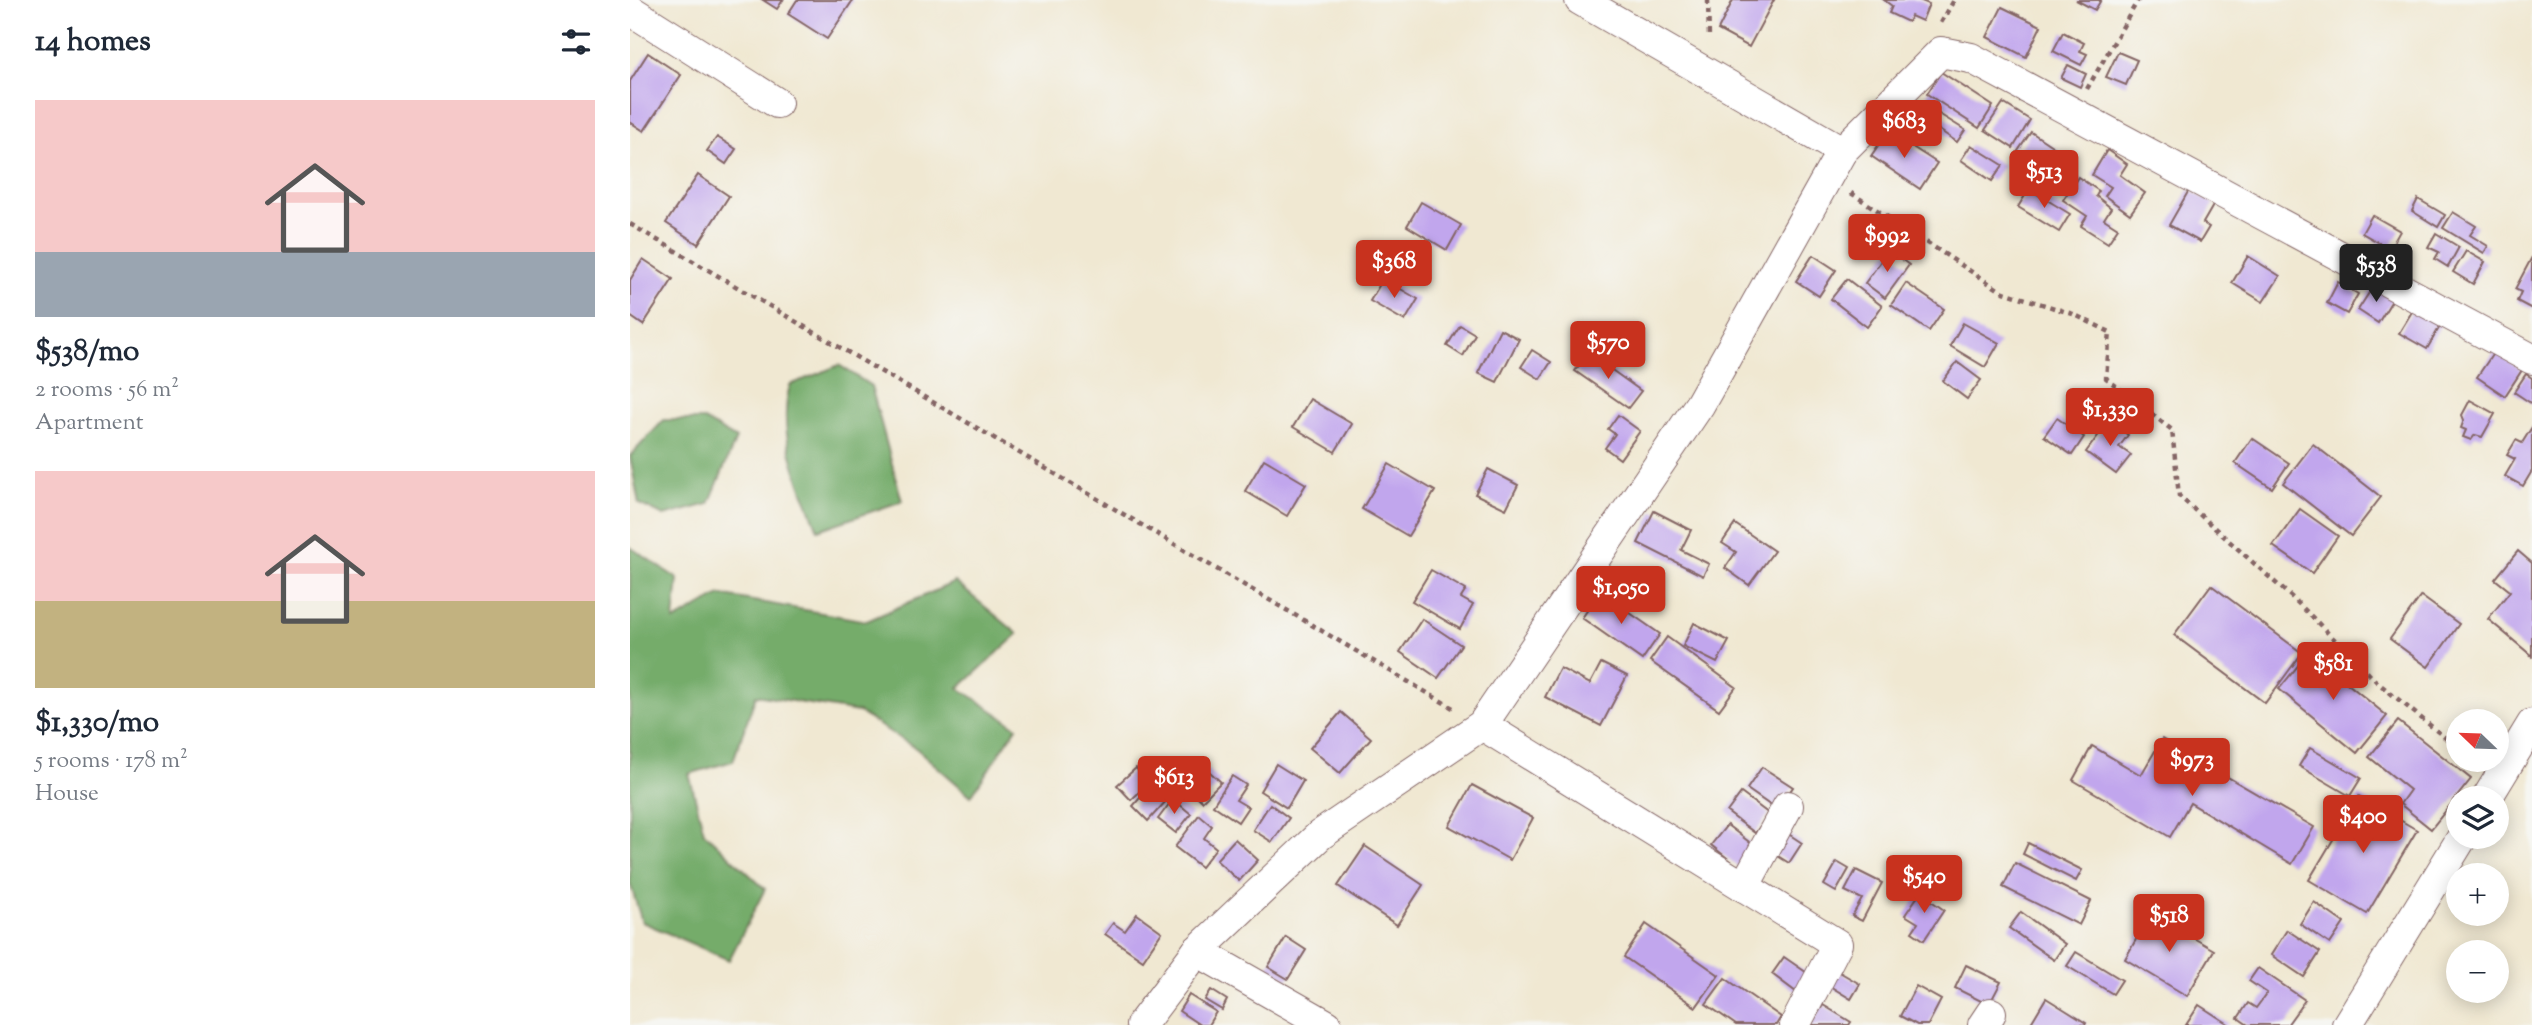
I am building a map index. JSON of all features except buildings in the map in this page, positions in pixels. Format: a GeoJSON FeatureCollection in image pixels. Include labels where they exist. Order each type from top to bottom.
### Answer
{"type":"FeatureCollection","features":[{"type":"Feature","properties":{"kind":"street"},"geometry":{"type":"LineString","coordinates":[[1580,0],[1842,151]]}},
{"type":"Feature","properties":{"kind":"street"},"geometry":{"type":"LineString","coordinates":[[630,10],[777,103]]}},
{"type":"Feature","properties":{"kind":"street"},"geometry":{"type":"LineString","coordinates":[[1141,1025],[1197,951],[1320,835],[1482,725],[1700,404],[1842,151],[1941,52],[1971,58],[2075,112],[2532,359]]}},
{"type":"Feature","properties":{"kind":"street"},"geometry":{"type":"LineString","coordinates":[[2494,786],[2532,724]]}},
{"type":"Feature","properties":{"kind":"street"},"geometry":{"type":"LineString","coordinates":[[1482,725],[1837,944],[1795,1025]]}},
{"type":"Feature","properties":{"kind":"street"},"geometry":{"type":"LineString","coordinates":[[1744,887],[1788,806]]}},
{"type":"Feature","properties":{"kind":"street"},"geometry":{"type":"LineString","coordinates":[[2347,1025],[2455,849]]}},
{"type":"Feature","properties":{"kind":"street"},"geometry":{"type":"LineString","coordinates":[[1197,951],[1327,1025]]}},
{"type":"Feature","properties":{"kind":"path"},"geometry":{"type":"LineString","coordinates":[[2075,112],[2138,0]]}},
{"type":"Feature","properties":{"kind":"path"},"geometry":{"type":"LineString","coordinates":[[1828,178],[2001,291],[2073,314],[2110,332],[2106,378],[2172,430],[2179,496],[2297,602],[2376,682],[2446,739]]}},
{"type":"Feature","properties":{"kind":"path"},"geometry":{"type":"LineString","coordinates":[[630,224],[1482,725]]}},
{"type":"Feature","properties":{"kind":"green space"},"geometry":{"type":"Polygon","coordinates":[[[839,365],[871,386],[902,501],[818,530],[792,459],[786,404],[790,385],[839,365]]]}},
{"type":"Feature","properties":{"kind":"green space"},"geometry":{"type":"Polygon","coordinates":[[[664,420],[704,420],[736,439],[709,504],[664,516],[639,504],[630,456],[664,420]]]}},
{"type":"Feature","properties":{"kind":"green space"},"geometry":{"type":"Polygon","coordinates":[[[630,547],[678,579],[674,621],[720,595],[867,621],[955,582],[1018,634],[959,688],[1017,727],[971,796],[917,749],[858,712],[756,695],[733,761],[689,774],[704,832],[765,889],[729,960],[642,922],[630,883],[630,547]]]}}]}
